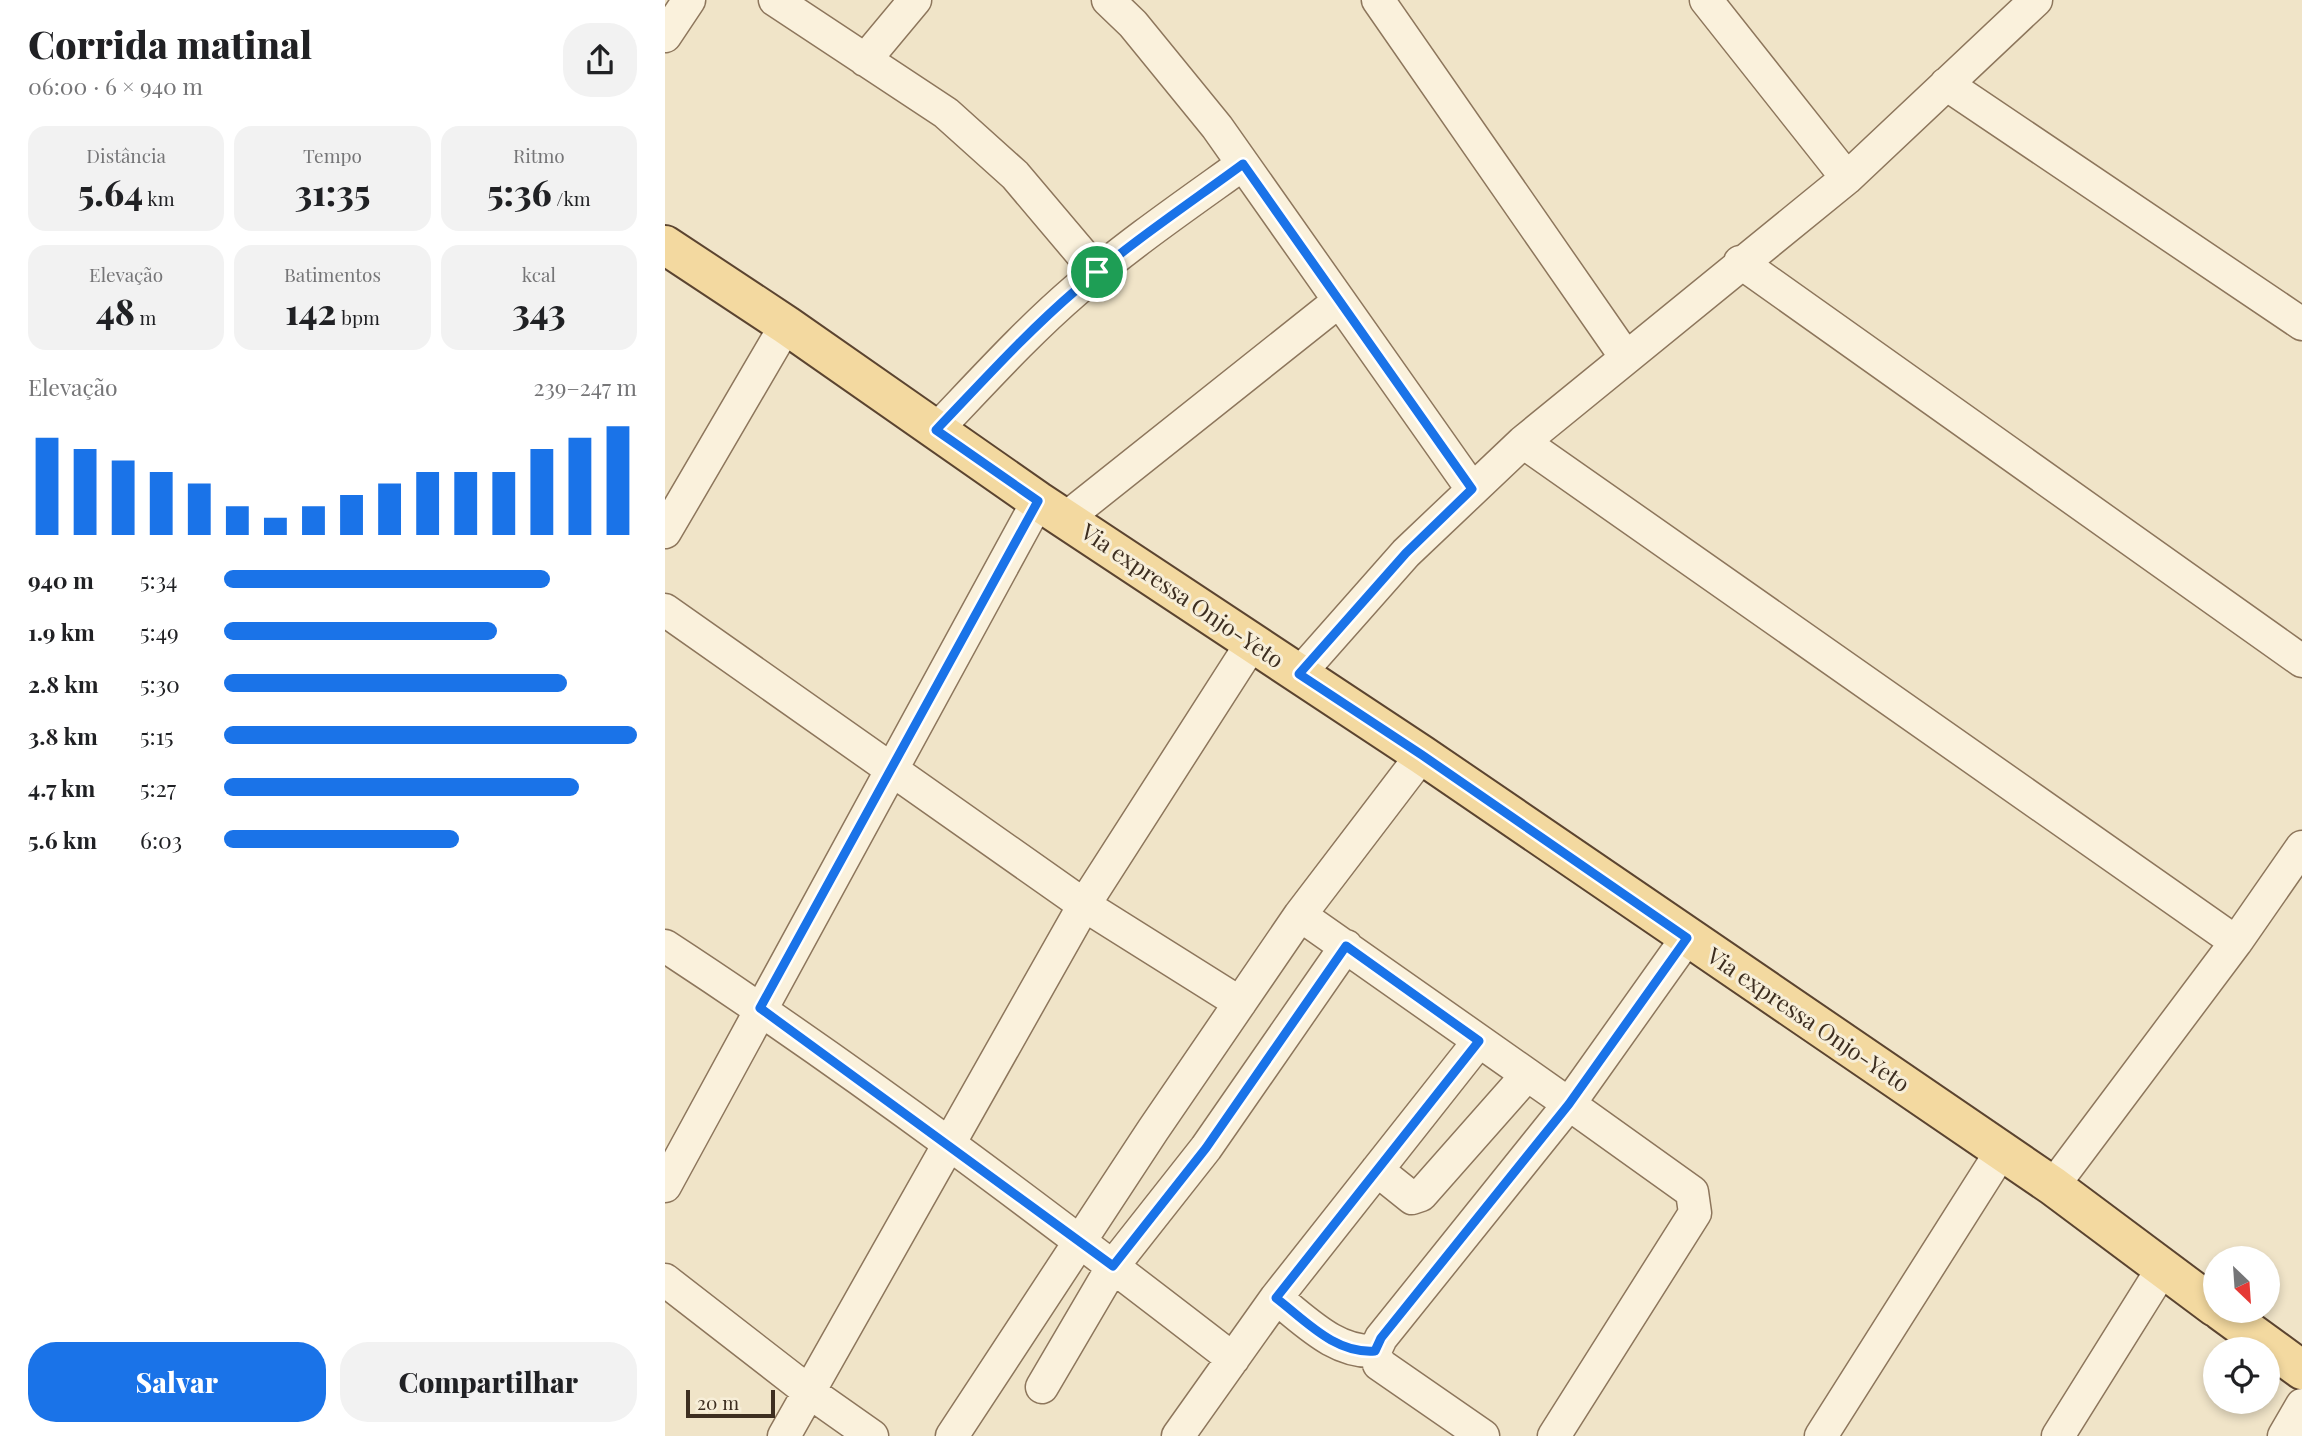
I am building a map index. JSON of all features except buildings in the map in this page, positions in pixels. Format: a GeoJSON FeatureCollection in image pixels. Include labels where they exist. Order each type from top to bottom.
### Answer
{"type":"FeatureCollection","features":[{"type":"Feature","properties":{"kind":"main road","name":"Via expressa Onjo-Yeto"},"geometry":{"type":"LineString","coordinates":[[665,245],[786,324],[1051,510],[1422,755],[2053,1186],[2203,1298]]}},
{"type":"Feature","properties":{"kind":"main road"},"geometry":{"type":"LineString","coordinates":[[2237,1323],[2302,1370]]}},
{"type":"Feature","properties":{"kind":"street"},"geometry":{"type":"LineString","coordinates":[[665,36],[689,0]]}},
{"type":"Feature","properties":{"kind":"street"},"geometry":{"type":"LineString","coordinates":[[775,0],[946,113],[1015,175],[1097,272]]}},
{"type":"Feature","properties":{"kind":"street"},"geometry":{"type":"LineString","coordinates":[[865,60],[915,0]]}},
{"type":"Feature","properties":{"kind":"street"},"geometry":{"type":"LineString","coordinates":[[1108,0],[1183,86],[1243,164],[1472,489]]}},
{"type":"Feature","properties":{"kind":"street"},"geometry":{"type":"LineString","coordinates":[[1378,0],[1625,356]]}},
{"type":"Feature","properties":{"kind":"street"},"geometry":{"type":"LineString","coordinates":[[1706,0],[1847,178]]}},
{"type":"Feature","properties":{"kind":"street"},"geometry":{"type":"LineString","coordinates":[[1299,674],[1406,553],[1523,442],[1740,262],[1847,178],[2036,0]]}},
{"type":"Feature","properties":{"kind":"street"},"geometry":{"type":"LineString","coordinates":[[1946,84],[2302,324]]}},
{"type":"Feature","properties":{"kind":"street"},"geometry":{"type":"LineString","coordinates":[[936,430],[1029,333],[1097,272],[1243,164]]}},
{"type":"Feature","properties":{"kind":"street"},"geometry":{"type":"LineString","coordinates":[[1740,262],[2302,661]]}},
{"type":"Feature","properties":{"kind":"street"},"geometry":{"type":"LineString","coordinates":[[665,1186],[892,768],[1051,510],[1339,301]]}},
{"type":"Feature","properties":{"kind":"street"},"geometry":{"type":"LineString","coordinates":[[665,531],[786,324]]}},
{"type":"Feature","properties":{"kind":"street"},"geometry":{"type":"LineString","coordinates":[[1523,442],[2236,942]]}},
{"type":"Feature","properties":{"kind":"street"},"geometry":{"type":"LineString","coordinates":[[665,610],[1084,905],[1240,1003]]}},
{"type":"Feature","properties":{"kind":"street"},"geometry":{"type":"LineString","coordinates":[[784,1436],[1084,905],[1252,643]]}},
{"type":"Feature","properties":{"kind":"street"},"geometry":{"type":"LineString","coordinates":[[951,1436],[1300,915],[1422,755]]}},
{"type":"Feature","properties":{"kind":"street"},"geometry":{"type":"LineString","coordinates":[[2053,1186],[2236,942],[2302,847]]}},
{"type":"Feature","properties":{"kind":"street"},"geometry":{"type":"LineString","coordinates":[[1300,915],[1692,1192],[1695,1213],[1554,1436]]}},
{"type":"Feature","properties":{"kind":"street"},"geometry":{"type":"LineString","coordinates":[[1482,1436],[1379,1364],[1375,1351],[1381,1338],[1569,1104],[1687,938]]}},
{"type":"Feature","properties":{"kind":"street"},"geometry":{"type":"LineString","coordinates":[[665,946],[760,1008],[950,1145],[1233,1359]]}},
{"type":"Feature","properties":{"kind":"street"},"geometry":{"type":"LineString","coordinates":[[1042,1387],[1113,1266],[1206,1148],[1346,946]]}},
{"type":"Feature","properties":{"kind":"street"},"geometry":{"type":"LineString","coordinates":[[1178,1436],[1276,1298],[1479,1041]]}},
{"type":"Feature","properties":{"kind":"street"},"geometry":{"type":"LineString","coordinates":[[1377,1170],[1412,1198],[1421,1195],[1527,1075]]}},
{"type":"Feature","properties":{"kind":"street"},"geometry":{"type":"LineString","coordinates":[[1832,1432],[2001,1152]]}},
{"type":"Feature","properties":{"kind":"street"},"geometry":{"type":"LineString","coordinates":[[2058,1436],[2163,1268]]}},
{"type":"Feature","properties":{"kind":"street"},"geometry":{"type":"LineString","coordinates":[[665,1280],[808,1391],[872,1436]]}},
{"type":"Feature","properties":{"kind":"street"},"geometry":{"type":"LineString","coordinates":[[1276,1298],[1336,1344],[1356,1352],[1375,1351]]}},
{"type":"Feature","properties":{"kind":"street"},"geometry":{"type":"LineString","coordinates":[[2284,1436],[2302,1405]]}},
{"type":"Feature","properties":{"kind":"route"},"geometry":{"type":"LineString","coordinates":[[1243,164],[1472,489],[1406,553],[1299,674],[1422,755],[1687,938],[1595,1070],[1381,1338],[1375,1351],[1356,1352],[1336,1344],[1276,1298],[1479,1041],[1346,946],[1206,1148],[1113,1266],[760,1008],[1038,501],[936,430],[1029,333],[1097,272],[1243,164]]}}]}
